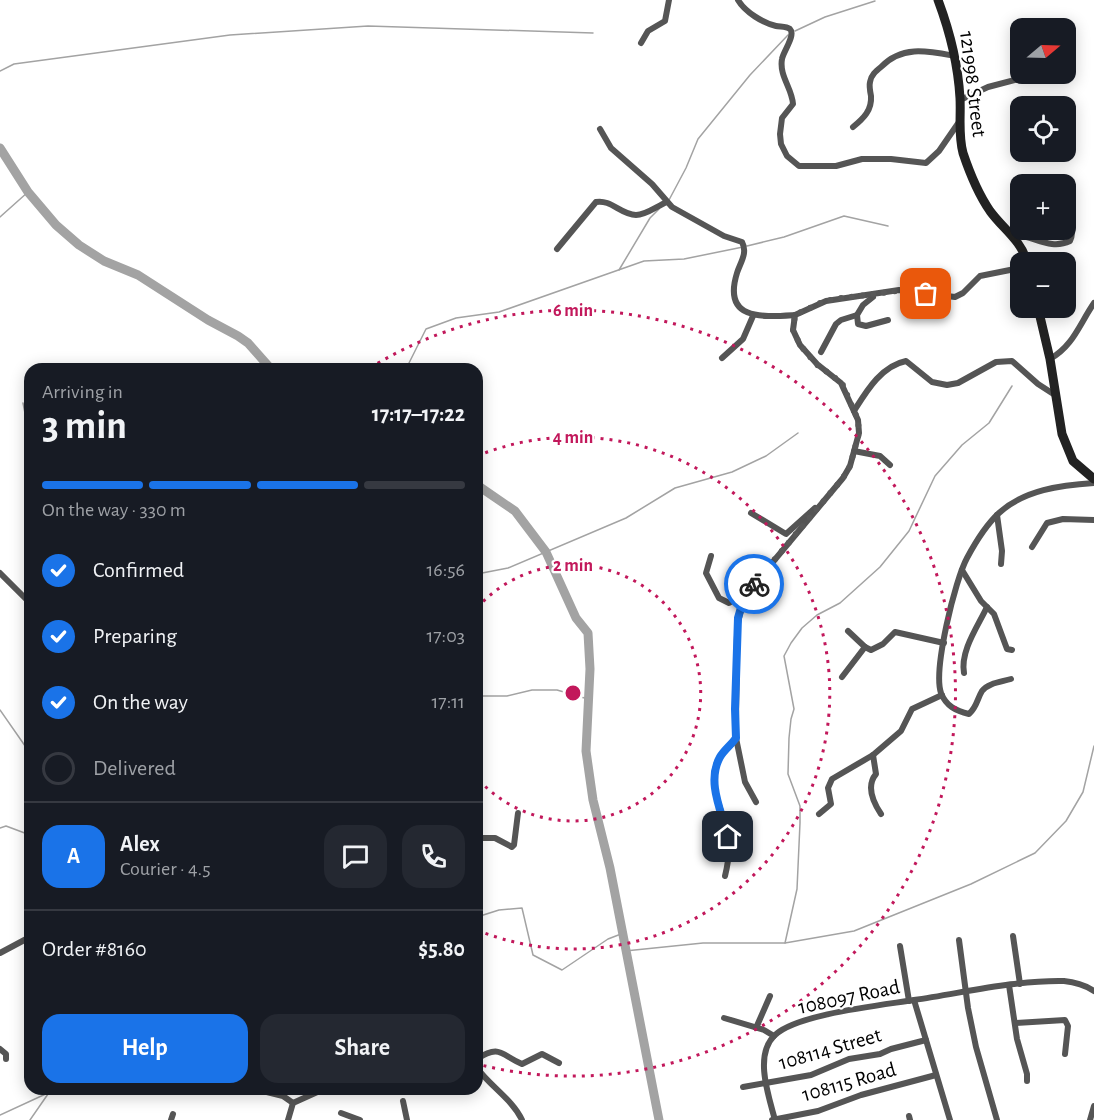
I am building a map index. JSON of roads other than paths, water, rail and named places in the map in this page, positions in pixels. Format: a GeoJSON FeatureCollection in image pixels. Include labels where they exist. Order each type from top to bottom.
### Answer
{"type":"FeatureCollection","features":[{"type":"Feature","properties":{"kind":"street"},"geometry":{"type":"LineString","coordinates":[[641,43],[648,31],[665,21],[669,0]]}},
{"type":"Feature","properties":{"kind":"street"},"geometry":{"type":"LineString","coordinates":[[738,0],[746,9],[764,21],[792,32],[792,37],[782,56],[781,70],[794,102],[782,118],[780,134],[783,150],[796,165],[836,166],[862,159],[891,159],[926,163],[939,151],[959,122]]}},
{"type":"Feature","properties":{"kind":"street","name":"121998 Street"},"geometry":{"type":"LineString","coordinates":[[938,0],[956,56],[963,153],[984,201],[1010,233]]}},
{"type":"Feature","properties":{"kind":"street"},"geometry":{"type":"LineString","coordinates":[[853,127],[864,117],[870,106],[870,78],[892,57],[899,53],[914,51],[956,56]]}},
{"type":"Feature","properties":{"kind":"street"},"geometry":{"type":"LineString","coordinates":[[960,100],[988,87],[1010,81]]}},
{"type":"Feature","properties":{"kind":"street"},"geometry":{"type":"LineString","coordinates":[[600,129],[611,148],[652,184],[667,202],[714,231],[742,242],[745,250],[736,276],[734,295],[742,309],[753,316],[795,315],[826,301],[905,290],[955,297],[963,293],[980,276],[1010,270]]}},
{"type":"Feature","properties":{"kind":"street"},"geometry":{"type":"LineString","coordinates":[[557,249],[596,202],[604,201],[633,216],[667,202]]}},
{"type":"Feature","properties":{"kind":"street"},"geometry":{"type":"LineString","coordinates":[[1035,240],[1061,244],[1069,240]]}},
{"type":"Feature","properties":{"kind":"street"},"geometry":{"type":"LineString","coordinates":[[878,294],[863,305],[857,315],[857,322],[861,326],[888,320]]}},
{"type":"Feature","properties":{"kind":"street"},"geometry":{"type":"LineString","coordinates":[[1050,359],[1066,349],[1094,303]]}},
{"type":"Feature","properties":{"kind":"street"},"geometry":{"type":"LineString","coordinates":[[756,802],[745,782],[736,738],[736,629],[741,609],[749,592],[763,572],[847,472],[859,433],[858,420],[842,383],[816,364],[800,345],[793,330],[795,315]]}},
{"type":"Feature","properties":{"kind":"street"},"geometry":{"type":"LineString","coordinates":[[821,352],[836,324],[857,315]]}},
{"type":"Feature","properties":{"kind":"street"},"geometry":{"type":"LineString","coordinates":[[722,358],[743,339],[753,316]]}},
{"type":"Feature","properties":{"kind":"street"},"geometry":{"type":"LineString","coordinates":[[1040,318],[1050,359],[1062,434],[1073,460],[1094,481]]}},
{"type":"Feature","properties":{"kind":"street"},"geometry":{"type":"LineString","coordinates":[[854,411],[880,376],[898,363],[906,361],[932,382],[947,386],[958,383],[996,362],[1012,361],[1038,384],[1055,395]]}},
{"type":"Feature","properties":{"kind":"street"},"geometry":{"type":"LineString","coordinates":[[854,451],[880,456],[890,465]]}},
{"type":"Feature","properties":{"kind":"street"},"geometry":{"type":"LineString","coordinates":[[1011,679],[993,684],[983,690],[975,709],[969,714],[952,708],[942,695],[939,671],[962,570],[983,532],[997,515],[1020,498],[1066,485],[1094,481]]}},
{"type":"Feature","properties":{"kind":"street"},"geometry":{"type":"LineString","coordinates":[[751,513],[786,534],[826,498]]}},
{"type":"Feature","properties":{"kind":"street"},"geometry":{"type":"LineString","coordinates":[[997,515],[1002,551],[1001,564]]}},
{"type":"Feature","properties":{"kind":"street"},"geometry":{"type":"LineString","coordinates":[[1032,547],[1047,523],[1063,519],[1094,520]]}},
{"type":"Feature","properties":{"kind":"street"},"geometry":{"type":"LineString","coordinates":[[711,556],[706,573],[719,598],[729,603],[749,592]]}},
{"type":"Feature","properties":{"kind":"street"},"geometry":{"type":"LineString","coordinates":[[962,570],[971,587],[997,619],[1005,646],[1012,650]]}},
{"type":"Feature","properties":{"kind":"street"},"geometry":{"type":"LineString","coordinates":[[0,573],[24,597]]}},
{"type":"Feature","properties":{"kind":"street"},"geometry":{"type":"LineString","coordinates":[[964,673],[963,662],[987,607]]}},
{"type":"Feature","properties":{"kind":"street"},"geometry":{"type":"LineString","coordinates":[[848,631],[865,648],[872,650],[883,644],[895,632],[944,643]]}},
{"type":"Feature","properties":{"kind":"street"},"geometry":{"type":"LineString","coordinates":[[842,677],[865,648]]}},
{"type":"Feature","properties":{"kind":"street"},"geometry":{"type":"LineString","coordinates":[[819,814],[831,804],[828,788],[832,778],[873,755],[901,731],[912,709],[942,695]]}},
{"type":"Feature","properties":{"kind":"street"},"geometry":{"type":"LineString","coordinates":[[725,876],[728,837],[717,799],[714,777],[718,759],[736,738]]}},
{"type":"Feature","properties":{"kind":"street"},"geometry":{"type":"LineString","coordinates":[[873,755],[876,774],[871,780],[870,787],[881,814]]}},
{"type":"Feature","properties":{"kind":"street"},"geometry":{"type":"LineString","coordinates":[[483,838],[495,838],[512,847],[518,813]]}},
{"type":"Feature","properties":{"kind":"street"},"geometry":{"type":"LineString","coordinates":[[1013,936],[1020,984]]}},
{"type":"Feature","properties":{"kind":"street"},"geometry":{"type":"LineString","coordinates":[[0,953],[24,940]]}},
{"type":"Feature","properties":{"kind":"street"},"geometry":{"type":"LineString","coordinates":[[959,940],[976,1047],[997,1120]]}},
{"type":"Feature","properties":{"kind":"street"},"geometry":{"type":"LineString","coordinates":[[900,946],[911,1001]]}},
{"type":"Feature","properties":{"kind":"street","name":"108097 Road"},"geometry":{"type":"LineString","coordinates":[[774,1036],[788,1027],[805,1021],[853,1009],[1009,985],[1065,981],[1078,983],[1094,991]]}},
{"type":"Feature","properties":{"kind":"street"},"geometry":{"type":"LineString","coordinates":[[1009,985],[1027,1082]]}},
{"type":"Feature","properties":{"kind":"street"},"geometry":{"type":"LineString","coordinates":[[756,1028],[770,996]]}},
{"type":"Feature","properties":{"kind":"street","name":"108097 Road"},"geometry":{"type":"LineString","coordinates":[[911,1001],[926,1040],[950,1120]]}},
{"type":"Feature","properties":{"kind":"street"},"geometry":{"type":"LineString","coordinates":[[724,1018],[774,1036],[764,1058],[773,1120]]}},
{"type":"Feature","properties":{"kind":"street"},"geometry":{"type":"LineString","coordinates":[[1015,1023],[1065,1020],[1068,1026],[1065,1054]]}},
{"type":"Feature","properties":{"kind":"street","name":"108114 Street"},"geometry":{"type":"LineString","coordinates":[[743,1087],[811,1075],[849,1059],[880,1054],[926,1040]]}},
{"type":"Feature","properties":{"kind":"street"},"geometry":{"type":"LineString","coordinates":[[0,1049],[6,1054],[6,1059]]}},
{"type":"Feature","properties":{"kind":"street"},"geometry":{"type":"LineString","coordinates":[[483,1056],[497,1050],[522,1064],[542,1054],[559,1063]]}},
{"type":"Feature","properties":{"kind":"street"},"geometry":{"type":"LineString","coordinates":[[483,1074],[515,1109],[522,1120]]}},
{"type":"Feature","properties":{"kind":"street","name":"108115 Road"},"geometry":{"type":"LineString","coordinates":[[773,1120],[818,1111],[861,1095],[936,1075]]}},
{"type":"Feature","properties":{"kind":"street"},"geometry":{"type":"LineString","coordinates":[[280,1095],[293,1103]]}},
{"type":"Feature","properties":{"kind":"street"},"geometry":{"type":"LineString","coordinates":[[288,1120],[293,1103],[311,1095]]}},
{"type":"Feature","properties":{"kind":"street"},"geometry":{"type":"LineString","coordinates":[[403,1101],[407,1120]]}},
{"type":"Feature","properties":{"kind":"street"},"geometry":{"type":"LineString","coordinates":[[1090,1120],[1094,1106]]}},
{"type":"Feature","properties":{"kind":"street"},"geometry":{"type":"LineString","coordinates":[[341,1113],[360,1120]]}},
{"type":"Feature","properties":{"kind":"waterway"},"geometry":{"type":"LineString","coordinates":[[795,31],[825,17],[875,1]]}},
{"type":"Feature","properties":{"kind":"waterway"},"geometry":{"type":"LineString","coordinates":[[0,71],[14,64],[230,35],[368,26],[593,33]]}},
{"type":"Feature","properties":{"kind":"waterway"},"geometry":{"type":"LineString","coordinates":[[669,200],[698,139],[750,75],[788,35]]}},
{"type":"Feature","properties":{"kind":"waterway"},"geometry":{"type":"LineString","coordinates":[[0,148],[28,192],[56,225],[79,245],[104,261],[138,275],[208,320],[238,336],[248,343],[266,363]]}},
{"type":"Feature","properties":{"kind":"waterway"},"geometry":{"type":"LineString","coordinates":[[0,217],[28,192]]}},
{"type":"Feature","properties":{"kind":"waterway"},"geometry":{"type":"LineString","coordinates":[[619,270],[650,218],[659,209]]}},
{"type":"Feature","properties":{"kind":"waterway"},"geometry":{"type":"LineString","coordinates":[[747,246],[784,237],[844,216],[888,226]]}},
{"type":"Feature","properties":{"kind":"waterway"},"geometry":{"type":"LineString","coordinates":[[409,363],[426,329],[456,318],[499,312],[644,261],[684,259],[743,247]]}},
{"type":"Feature","properties":{"kind":"waterway"},"geometry":{"type":"LineString","coordinates":[[785,943],[797,889],[800,806],[788,774],[789,738],[794,709],[784,656],[802,628],[817,615],[840,603],[880,567],[909,531],[935,476],[962,445],[989,423],[1012,386]]}},
{"type":"Feature","properties":{"kind":"waterway"},"geometry":{"type":"LineString","coordinates":[[23,403],[24,408]]}},
{"type":"Feature","properties":{"kind":"waterway"},"geometry":{"type":"LineString","coordinates":[[483,573],[508,568],[626,518],[675,488],[732,472],[766,456],[798,433]]}},
{"type":"Feature","properties":{"kind":"waterway"},"geometry":{"type":"LineString","coordinates":[[483,489],[515,511],[546,552],[576,618],[588,633],[590,669],[586,751],[593,800],[610,868],[659,1120]]}},
{"type":"Feature","properties":{"kind":"waterway"},"geometry":{"type":"LineString","coordinates":[[483,696],[507,696],[532,690],[557,690],[588,699]]}},
{"type":"Feature","properties":{"kind":"waterway"},"geometry":{"type":"LineString","coordinates":[[0,710],[24,744]]}},
{"type":"Feature","properties":{"kind":"waterway"},"geometry":{"type":"LineString","coordinates":[[625,951],[703,943],[785,943],[854,931],[971,884],[1035,853],[1066,821],[1083,792],[1094,746]]}},
{"type":"Feature","properties":{"kind":"waterway"},"geometry":{"type":"LineString","coordinates":[[0,828],[6,826],[24,833]]}},
{"type":"Feature","properties":{"kind":"waterway"},"geometry":{"type":"LineString","coordinates":[[483,915],[499,910],[522,908],[533,955],[562,970],[608,939],[621,934]]}},
{"type":"Feature","properties":{"kind":"waterway"},"geometry":{"type":"LineString","coordinates":[[0,1115],[43,1095]]}},
{"type":"Feature","properties":{"kind":"waterway"},"geometry":{"type":"LineString","coordinates":[[30,1120],[47,1095]]}}]}
